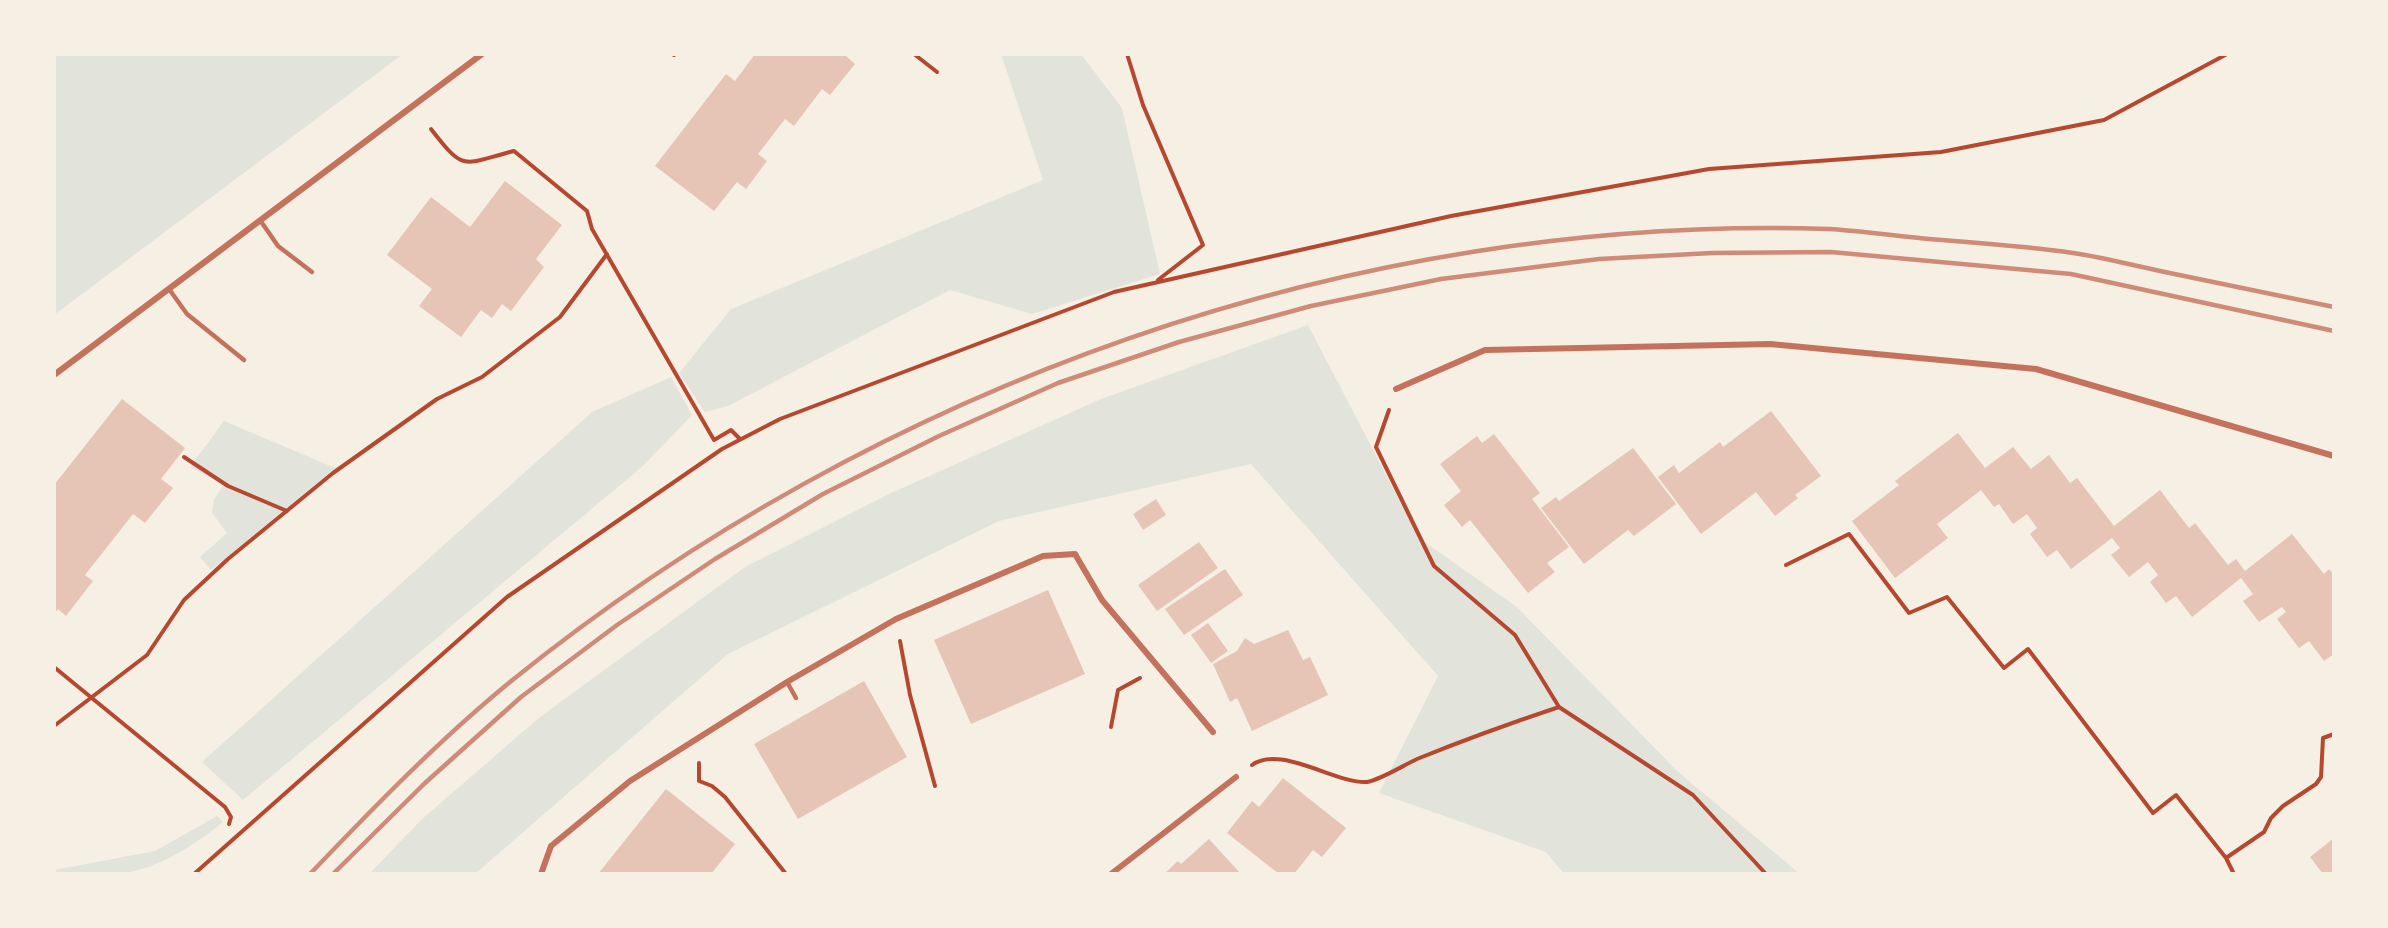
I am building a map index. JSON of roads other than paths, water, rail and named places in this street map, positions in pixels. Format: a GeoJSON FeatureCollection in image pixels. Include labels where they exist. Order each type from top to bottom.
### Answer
{"type":"FeatureCollection","features":[{"type":"Feature","properties":{"kind":"street"},"geometry":{"type":"LineString","coordinates":[[54,375],[482,54]]}},
{"type":"Feature","properties":{"kind":"street"},"geometry":{"type":"LineString","coordinates":[[1396,389],[1485,350],[1770,344],[2036,369],[2334,456]]}},
{"type":"Feature","properties":{"kind":"street"},"geometry":{"type":"LineString","coordinates":[[542,874],[551,846],[630,781],[787,682],[896,619],[1043,556],[1075,554],[1102,600],[1213,732]]}},
{"type":"Feature","properties":{"kind":"street"},"geometry":{"type":"LineString","coordinates":[[1111,874],[1236,777]]}},
{"type":"Feature","properties":{"kind":"lane"},"geometry":{"type":"LineString","coordinates":[[260,220],[278,246],[312,272]]}},
{"type":"Feature","properties":{"kind":"lane"},"geometry":{"type":"LineString","coordinates":[[169,289],[187,314],[244,360]]}},
{"type":"Feature","properties":{"kind":"lane"},"geometry":{"type":"LineString","coordinates":[[787,682],[796,698]]}},
{"type":"Feature","properties":{"kind":"railway"},"geometry":{"type":"LineString","coordinates":[[310,874],[382,799],[483,704],[510,682],[653,576],[805,483],[964,404],[1130,338],[1300,287],[1475,252],[1651,232],[1829,229],[2084,255],[2334,307]]}},
{"type":"Feature","properties":{"kind":"railway"},"geometry":{"type":"LineString","coordinates":[[333,874],[425,783],[521,697],[617,625],[715,559],[823,494],[939,436],[1058,383],[1179,342],[1311,306],[1441,279],[1599,259],[1712,253],[1831,252],[2071,274],[2334,331]]}}]}
